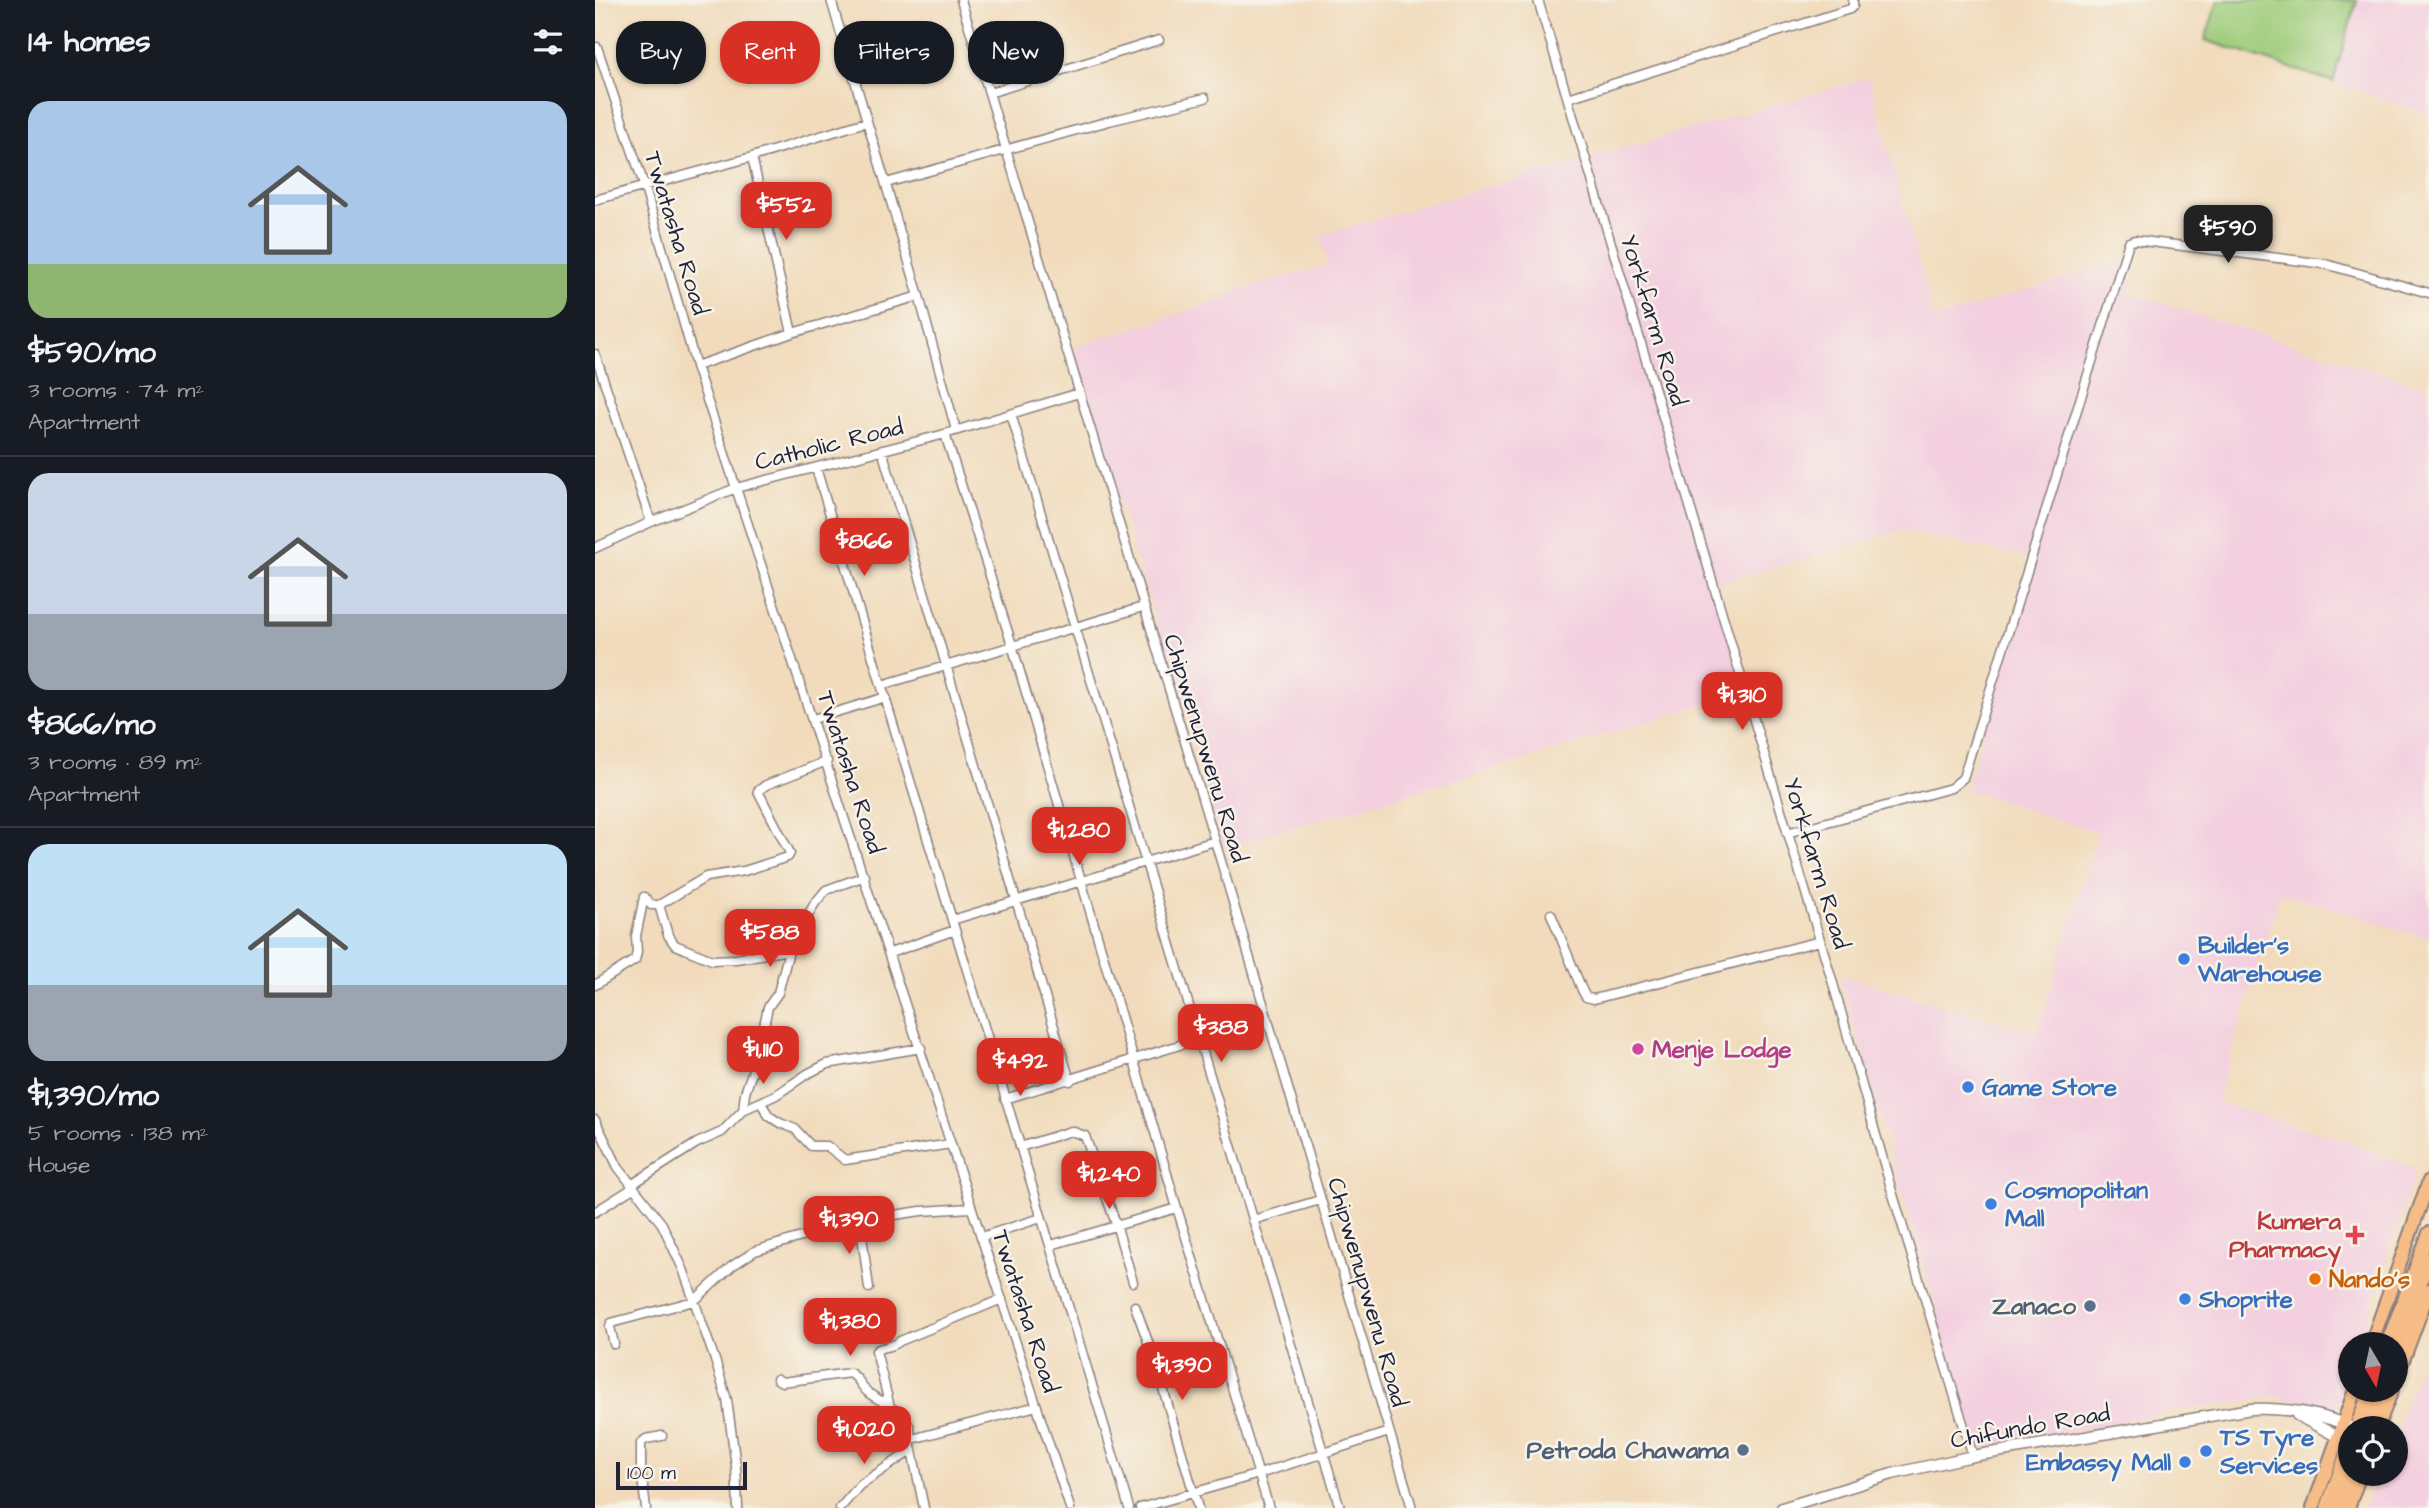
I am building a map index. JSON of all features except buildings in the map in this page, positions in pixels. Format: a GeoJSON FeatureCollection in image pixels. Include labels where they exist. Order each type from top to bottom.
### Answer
{"type":"FeatureCollection","features":[{"type":"Feature","properties":{"kind":"main road"},"geometry":{"type":"LineString","coordinates":[[2375,1332],[2429,1181]]}},
{"type":"Feature","properties":{"kind":"main road"},"geometry":{"type":"LineString","coordinates":[[2392,1332],[2429,1233]]}},
{"type":"Feature","properties":{"kind":"main road"},"geometry":{"type":"LineString","coordinates":[[2402,1332],[2429,1260]]}},
{"type":"Feature","properties":{"kind":"main road"},"geometry":{"type":"LineString","coordinates":[[2408,1347],[2429,1290]]}},
{"type":"Feature","properties":{"kind":"main road"},"geometry":{"type":"LineString","coordinates":[[2359,1416],[2371,1402]]}},
{"type":"Feature","properties":{"kind":"main road"},"geometry":{"type":"LineString","coordinates":[[2313,1508],[2338,1457]]}},
{"type":"Feature","properties":{"kind":"main road"},"geometry":{"type":"LineString","coordinates":[[2326,1508],[2338,1486]]}},
{"type":"Feature","properties":{"kind":"main road"},"geometry":{"type":"LineString","coordinates":[[2336,1508],[2342,1486]]}},
{"type":"Feature","properties":{"kind":"main road"},"geometry":{"type":"LineString","coordinates":[[2348,1508],[2356,1486]]}},
{"type":"Feature","properties":{"kind":"street"},"geometry":{"type":"LineString","coordinates":[[831,0],[956,430]]}},
{"type":"Feature","properties":{"kind":"street","name":"Chipwenupwenu Road"},"geometry":{"type":"LineString","coordinates":[[961,0],[1215,841],[1412,1508]]}},
{"type":"Feature","properties":{"kind":"street","name":"Yorkfarm Road"},"geometry":{"type":"LineString","coordinates":[[1538,0],[1973,1456]]}},
{"type":"Feature","properties":{"kind":"street"},"geometry":{"type":"LineString","coordinates":[[1568,98],[1850,9],[1853,0]]}},
{"type":"Feature","properties":{"kind":"street"},"geometry":{"type":"LineString","coordinates":[[989,93],[1159,40]]}},
{"type":"Feature","properties":{"kind":"street","name":"Twatasha Road"},"geometry":{"type":"LineString","coordinates":[[597,47],[644,185],[736,488],[1070,1508]]}},
{"type":"Feature","properties":{"kind":"street"},"geometry":{"type":"LineString","coordinates":[[886,183],[1109,121],[1206,98]]}},
{"type":"Feature","properties":{"kind":"street"},"geometry":{"type":"LineString","coordinates":[[595,200],[752,157],[866,122]]}},
{"type":"Feature","properties":{"kind":"street"},"geometry":{"type":"LineString","coordinates":[[752,157],[792,333]]}},
{"type":"Feature","properties":{"kind":"street"},"geometry":{"type":"LineString","coordinates":[[1787,833],[1951,788],[1963,778],[2129,242],[2135,240],[2193,246],[2325,264],[2429,293]]}},
{"type":"Feature","properties":{"kind":"street"},"geometry":{"type":"LineString","coordinates":[[697,366],[792,333],[919,296]]}},
{"type":"Feature","properties":{"kind":"street"},"geometry":{"type":"LineString","coordinates":[[595,354],[651,522]]}},
{"type":"Feature","properties":{"kind":"street","name":"Catholic Road"},"geometry":{"type":"LineString","coordinates":[[595,548],[736,488],[956,430],[1079,393]]}},
{"type":"Feature","properties":{"kind":"street"},"geometry":{"type":"LineString","coordinates":[[1011,414],[1340,1508]]}},
{"type":"Feature","properties":{"kind":"street"},"geometry":{"type":"LineString","coordinates":[[945,433],[1013,648],[1177,1208],[1269,1508]]}},
{"type":"Feature","properties":{"kind":"street"},"geometry":{"type":"LineString","coordinates":[[882,450],[1070,1081]]}},
{"type":"Feature","properties":{"kind":"street"},"geometry":{"type":"LineString","coordinates":[[816,468],[1129,1508]]}},
{"type":"Feature","properties":{"kind":"street"},"geometry":{"type":"LineString","coordinates":[[882,685],[1143,607]]}},
{"type":"Feature","properties":{"kind":"street"},"geometry":{"type":"LineString","coordinates":[[813,719],[886,697]]}},
{"type":"Feature","properties":{"kind":"street"},"geometry":{"type":"LineString","coordinates":[[595,985],[635,960],[636,936],[644,897],[651,905],[659,905],[706,877],[744,871],[788,857],[790,853],[758,791],[766,785],[827,761]]}},
{"type":"Feature","properties":{"kind":"street"},"geometry":{"type":"LineString","coordinates":[[952,920],[1215,841]]}},
{"type":"Feature","properties":{"kind":"street"},"geometry":{"type":"LineString","coordinates":[[743,1110],[768,1007],[778,993],[789,950],[805,919],[826,890],[865,876]]}},
{"type":"Feature","properties":{"kind":"street"},"geometry":{"type":"LineString","coordinates":[[659,905],[668,935],[675,945],[712,960],[789,950]]}},
{"type":"Feature","properties":{"kind":"street"},"geometry":{"type":"LineString","coordinates":[[1551,914],[1583,992],[1586,997],[1594,999],[1820,940]]}},
{"type":"Feature","properties":{"kind":"street"},"geometry":{"type":"LineString","coordinates":[[890,953],[955,930]]}},
{"type":"Feature","properties":{"kind":"street"},"geometry":{"type":"LineString","coordinates":[[1006,1099],[1267,1018]]}},
{"type":"Feature","properties":{"kind":"street"},"geometry":{"type":"LineString","coordinates":[[595,1212],[697,1143],[718,1134],[743,1110],[761,1103],[807,1074],[827,1064],[921,1048]]}},
{"type":"Feature","properties":{"kind":"street"},"geometry":{"type":"LineString","coordinates":[[761,1103],[769,1116],[780,1124],[795,1129],[811,1146],[827,1146],[845,1160],[951,1144]]}},
{"type":"Feature","properties":{"kind":"street"},"geometry":{"type":"LineString","coordinates":[[595,1120],[618,1167],[661,1223],[683,1269],[727,1400],[736,1466],[738,1508]]}},
{"type":"Feature","properties":{"kind":"street"},"geometry":{"type":"LineString","coordinates":[[1020,1147],[1071,1131],[1081,1133],[1087,1140],[1133,1283]]}},
{"type":"Feature","properties":{"kind":"street"},"geometry":{"type":"LineString","coordinates":[[1253,1220],[1320,1200]]}},
{"type":"Feature","properties":{"kind":"street"},"geometry":{"type":"LineString","coordinates":[[614,1344],[611,1323],[694,1301],[732,1266],[755,1251],[860,1221],[909,1212],[971,1208]]}},
{"type":"Feature","properties":{"kind":"street"},"geometry":{"type":"LineString","coordinates":[[1051,1245],[1177,1208]]}},
{"type":"Feature","properties":{"kind":"street"},"geometry":{"type":"LineString","coordinates":[[981,1237],[1041,1218]]}},
{"type":"Feature","properties":{"kind":"street"},"geometry":{"type":"LineString","coordinates":[[860,1221],[869,1288]]}},
{"type":"Feature","properties":{"kind":"street"},"geometry":{"type":"LineString","coordinates":[[890,1407],[877,1349],[893,1347],[900,1340],[1002,1299]]}},
{"type":"Feature","properties":{"kind":"street"},"geometry":{"type":"LineString","coordinates":[[1135,1306],[1158,1371],[1198,1508]]}},
{"type":"Feature","properties":{"kind":"street"},"geometry":{"type":"LineString","coordinates":[[777,1379],[782,1382],[850,1373],[855,1375],[870,1394],[884,1401],[906,1420],[924,1508]]}},
{"type":"Feature","properties":{"kind":"street"},"geometry":{"type":"LineString","coordinates":[[912,1439],[1037,1406]]}},
{"type":"Feature","properties":{"kind":"street","name":"Chifundo Road"},"geometry":{"type":"LineString","coordinates":[[1782,1508],[1892,1474],[1973,1456],[2241,1410],[2271,1408],[2338,1423]]}},
{"type":"Feature","properties":{"kind":"street","name":"Chifundo Road"},"geometry":{"type":"LineString","coordinates":[[2290,1411],[2338,1437]]}},
{"type":"Feature","properties":{"kind":"street"},"geometry":{"type":"LineString","coordinates":[[1140,1508],[1259,1474],[1389,1432]]}},
{"type":"Feature","properties":{"kind":"street"},"geometry":{"type":"LineString","coordinates":[[646,1508],[641,1471],[641,1443],[646,1439],[662,1436]]}},
{"type":"Feature","properties":{"kind":"street"},"geometry":{"type":"LineString","coordinates":[[840,1508],[860,1485],[912,1450]]}},
{"type":"Feature","properties":{"kind":"shaded area"},"geometry":{"type":"Polygon","coordinates":[[[2357,0],[2429,0],[2429,114],[2333,82],[2357,0]]]}},
{"type":"Feature","properties":{"kind":"shaded area"},"geometry":{"type":"Polygon","coordinates":[[[1869,78],[1934,319],[2116,262],[2134,267],[2129,293],[2429,388],[2429,939],[2280,892],[2216,1102],[2346,1141],[2416,1169],[2363,1332],[2338,1332],[2339,1403],[2332,1407],[2276,1397],[2178,1410],[1993,1448],[1982,1447],[1974,1441],[1839,975],[2037,1034],[2098,833],[1966,790],[2036,559],[1902,531],[1713,584],[1745,692],[1222,848],[1185,711],[1141,575],[1074,347],[1229,298],[1235,291],[1328,265],[1320,235],[1869,78]]]}},
{"type":"Feature","properties":{"kind":"shaded area"},"geometry":{"type":"Polygon","coordinates":[[[2429,1348],[2429,1508],[2364,1508],[2372,1486],[2408,1486],[2408,1416],[2401,1416],[2429,1348]]]}},
{"type":"Feature","properties":{"kind":"green space"},"geometry":{"type":"Polygon","coordinates":[[[2218,0],[2357,0],[2333,82],[2205,40],[2218,0]]]}},
{"type":"Feature","properties":{"kind":"place","name":"Builder's Warehouse"},"geometry":{"type":"Point","coordinates":[2184,959]}},
{"type":"Feature","properties":{"kind":"place","name":"Menje Lodge"},"geometry":{"type":"Point","coordinates":[1638,1049]}},
{"type":"Feature","properties":{"kind":"place","name":"Game Store"},"geometry":{"type":"Point","coordinates":[1968,1087]}},
{"type":"Feature","properties":{"kind":"place","name":"Cosmopolitan Mall"},"geometry":{"type":"Point","coordinates":[1991,1204]}},
{"type":"Feature","properties":{"kind":"place","name":"Kumera Pharmacy"},"geometry":{"type":"Point","coordinates":[2355,1235]}},
{"type":"Feature","properties":{"kind":"place","name":"Nando's"},"geometry":{"type":"Point","coordinates":[2315,1279]}},
{"type":"Feature","properties":{"kind":"place","name":"Shoprite"},"geometry":{"type":"Point","coordinates":[2185,1299]}},
{"type":"Feature","properties":{"kind":"place","name":"Zanaco"},"geometry":{"type":"Point","coordinates":[2090,1306]}},
{"type":"Feature","properties":{"kind":"place","name":"Petroda Chawama"},"geometry":{"type":"Point","coordinates":[1743,1450]}},
{"type":"Feature","properties":{"kind":"place","name":"TS Tyre Services"},"geometry":{"type":"Point","coordinates":[2206,1451]}},
{"type":"Feature","properties":{"kind":"place","name":"Embassy Mall"},"geometry":{"type":"Point","coordinates":[2185,1462]}}]}
